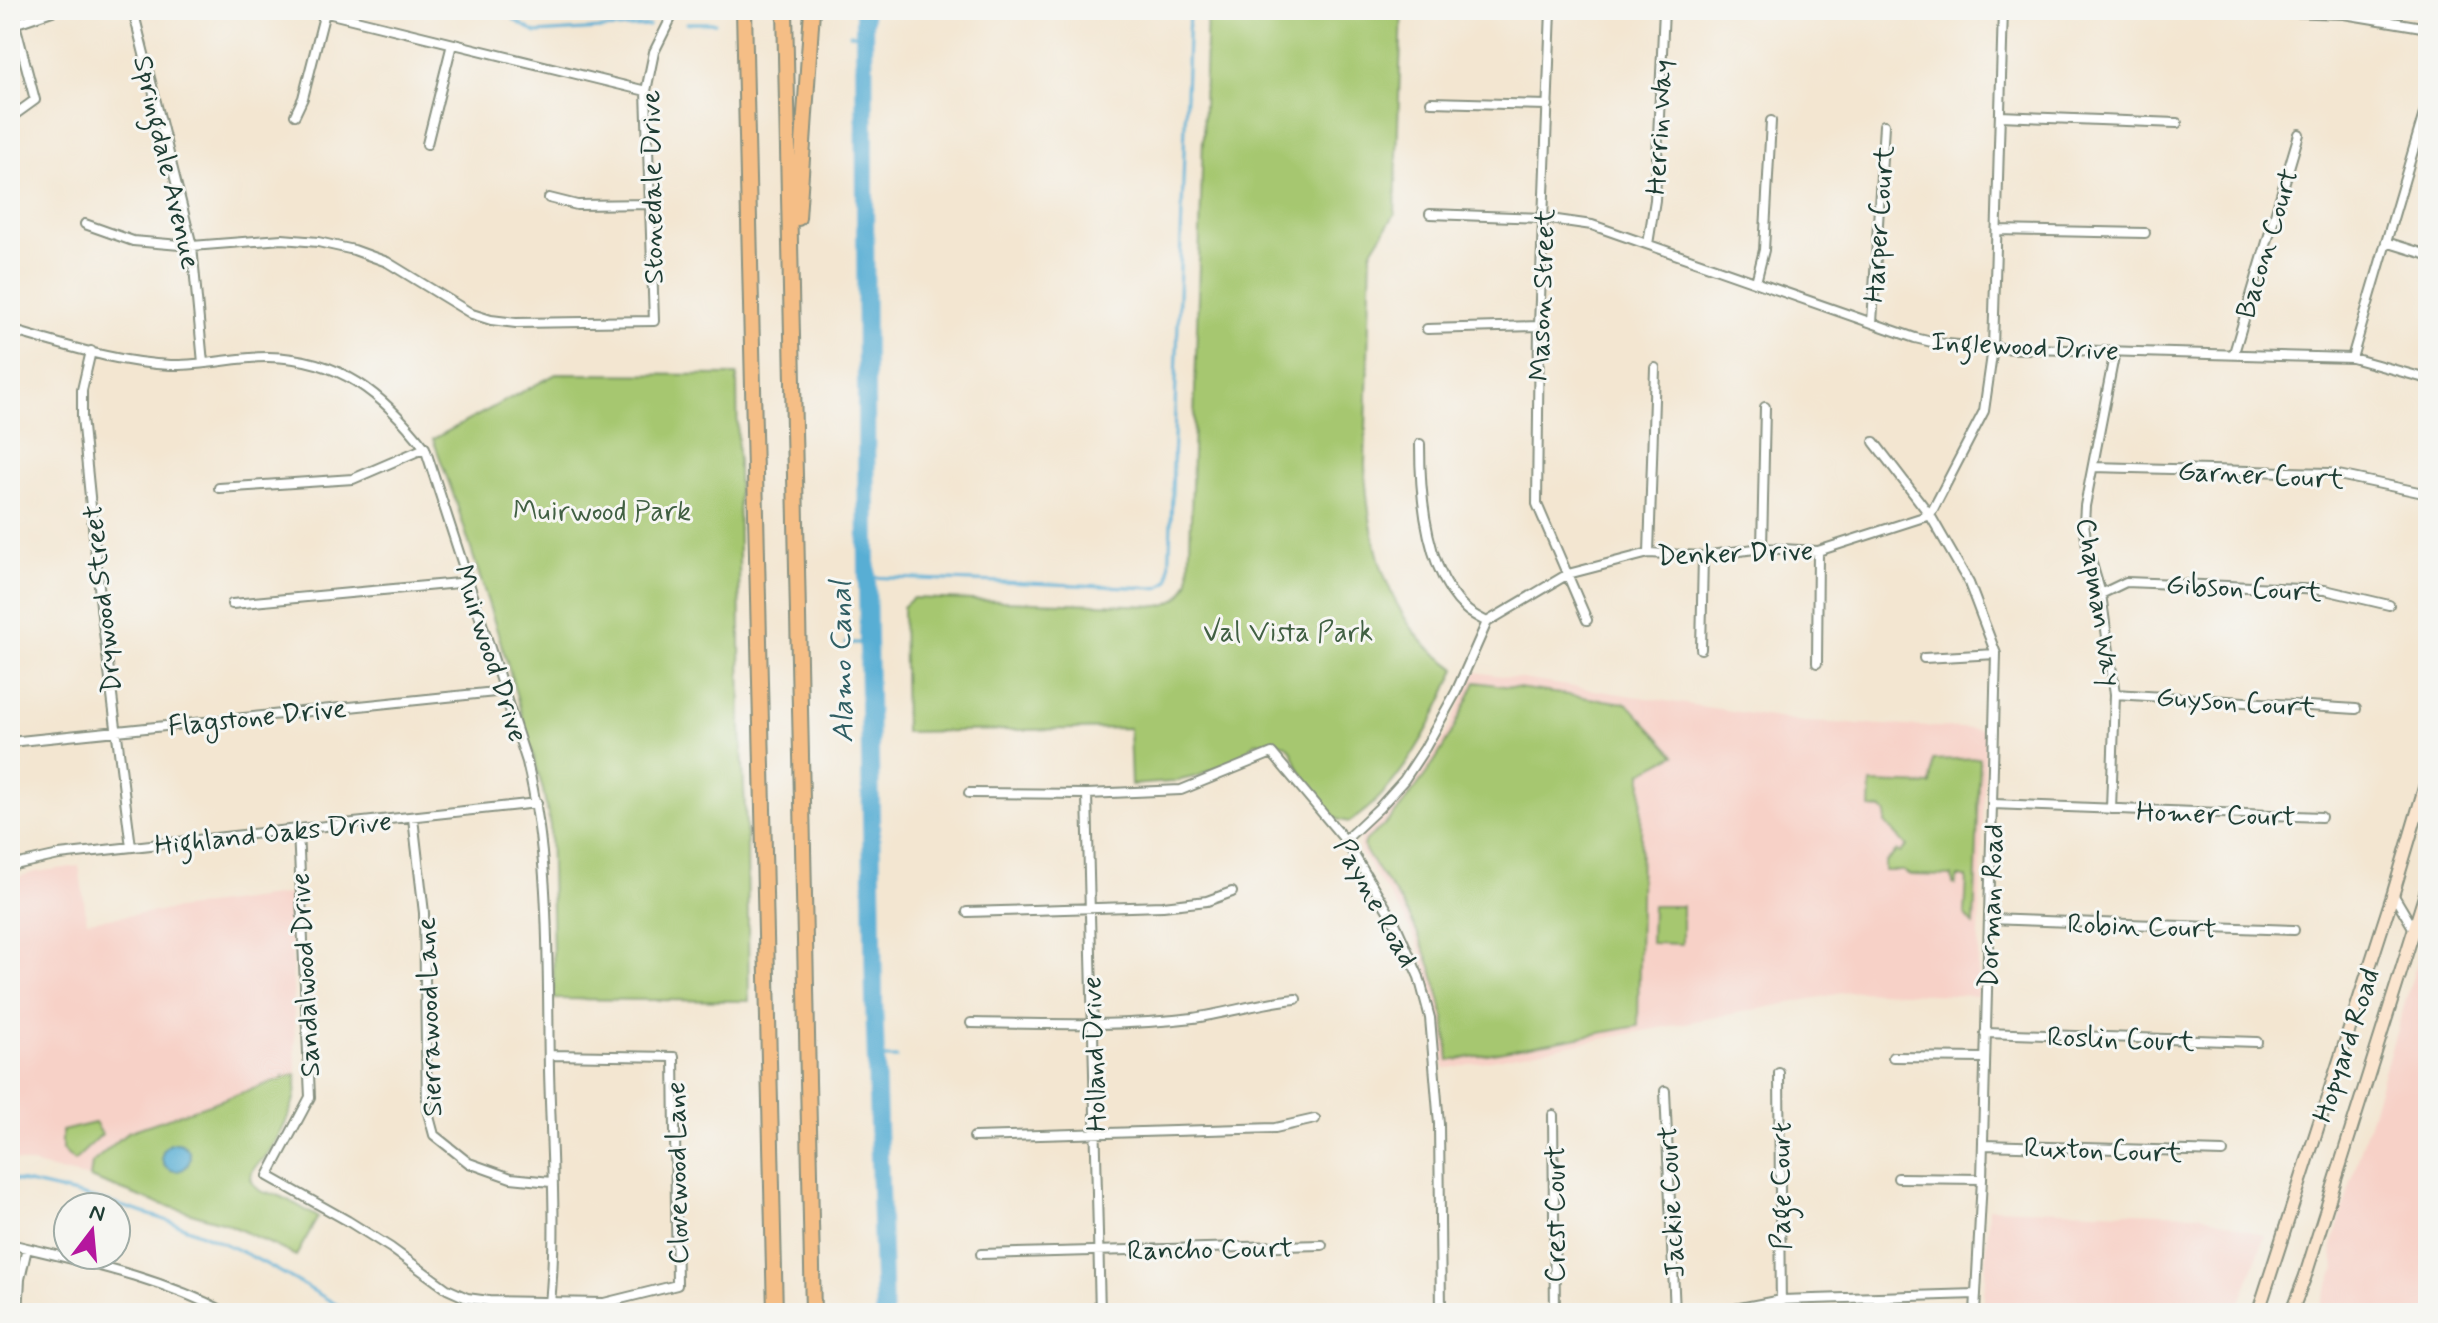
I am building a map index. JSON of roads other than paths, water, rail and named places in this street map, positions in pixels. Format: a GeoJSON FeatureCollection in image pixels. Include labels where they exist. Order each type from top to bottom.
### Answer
{"type":"FeatureCollection","features":[{"type":"Feature","properties":{"kind":"highway"},"geometry":{"type":"LineString","coordinates":[[744,10],[775,1313]]}},
{"type":"Feature","properties":{"kind":"highway"},"geometry":{"type":"LineString","coordinates":[[785,10],[813,1313]]}},
{"type":"Feature","properties":{"kind":"highway"},"geometry":{"type":"LineString","coordinates":[[790,258],[798,223],[812,10]]}},
{"type":"Feature","properties":{"kind":"main road","name":"Hopyard Road"},"geometry":{"type":"LineString","coordinates":[[2258,1313],[2428,776]]}},
{"type":"Feature","properties":{"kind":"main road","name":"Hopyard Road"},"geometry":{"type":"LineString","coordinates":[[2291,1313],[2427,895]]}},
{"type":"Feature","properties":{"kind":"street"},"geometry":{"type":"LineString","coordinates":[[10,118],[35,100],[12,25],[55,10]]}},
{"type":"Feature","properties":{"kind":"street","name":"Springdale Avenue"},"geometry":{"type":"LineString","coordinates":[[133,10],[192,246],[203,363]]}},
{"type":"Feature","properties":{"kind":"street"},"geometry":{"type":"LineString","coordinates":[[361,21],[364,10]]}},
{"type":"Feature","properties":{"kind":"street","name":"Stonedale Drive"},"geometry":{"type":"LineString","coordinates":[[192,246],[282,239],[318,242],[354,250],[387,262],[472,314],[491,320],[516,323],[654,321],[646,91],[654,52],[675,10]]}},
{"type":"Feature","properties":{"kind":"street","name":"Mason Street"},"geometry":{"type":"LineString","coordinates":[[1551,10],[1539,326],[1537,504],[1587,620]]}},
{"type":"Feature","properties":{"kind":"street","name":"Herrin Way"},"geometry":{"type":"LineString","coordinates":[[1648,244],[1655,200],[1664,10]]}},
{"type":"Feature","properties":{"kind":"street"},"geometry":{"type":"LineString","coordinates":[[1930,515],[1984,411],[1993,348],[2003,10]]}},
{"type":"Feature","properties":{"kind":"street"},"geometry":{"type":"LineString","coordinates":[[2230,10],[2344,12],[2428,28]]}},
{"type":"Feature","properties":{"kind":"street"},"geometry":{"type":"LineString","coordinates":[[295,115],[303,98],[320,11],[646,91]]}},
{"type":"Feature","properties":{"kind":"street"},"geometry":{"type":"LineString","coordinates":[[427,144],[452,44]]}},
{"type":"Feature","properties":{"kind":"street"},"geometry":{"type":"LineString","coordinates":[[2352,358],[2428,100]]}},
{"type":"Feature","properties":{"kind":"street"},"geometry":{"type":"LineString","coordinates":[[1431,102],[1548,105]]}},
{"type":"Feature","properties":{"kind":"street"},"geometry":{"type":"LineString","coordinates":[[2000,116],[2177,123]]}},
{"type":"Feature","properties":{"kind":"street"},"geometry":{"type":"LineString","coordinates":[[1756,282],[1764,250],[1771,121]]}},
{"type":"Feature","properties":{"kind":"street","name":"Harper Court"},"geometry":{"type":"LineString","coordinates":[[1872,323],[1884,125]]}},
{"type":"Feature","properties":{"kind":"street","name":"Bacon Court"},"geometry":{"type":"LineString","coordinates":[[2234,353],[2299,134]]}},
{"type":"Feature","properties":{"kind":"street"},"geometry":{"type":"LineString","coordinates":[[2418,135],[2428,138]]}},
{"type":"Feature","properties":{"kind":"street"},"geometry":{"type":"LineString","coordinates":[[549,198],[577,205],[650,204]]}},
{"type":"Feature","properties":{"kind":"street","name":"Inglewood Drive"},"geometry":{"type":"LineString","coordinates":[[1430,214],[1543,218],[1592,225],[1936,343],[1993,348],[2352,358],[2428,379]]}},
{"type":"Feature","properties":{"kind":"street"},"geometry":{"type":"LineString","coordinates":[[85,224],[133,241],[192,246]]}},
{"type":"Feature","properties":{"kind":"street"},"geometry":{"type":"LineString","coordinates":[[1997,230],[2145,233]]}},
{"type":"Feature","properties":{"kind":"street"},"geometry":{"type":"LineString","coordinates":[[2386,242],[2428,255]]}},
{"type":"Feature","properties":{"kind":"street"},"geometry":{"type":"LineString","coordinates":[[1427,329],[1539,326]]}},
{"type":"Feature","properties":{"kind":"street","name":"Muirwood Drive"},"geometry":{"type":"LineString","coordinates":[[10,330],[147,363],[174,365],[267,357],[328,367],[367,387],[400,415],[425,448],[505,691],[537,803],[542,840],[549,1055],[553,1260],[549,1313]]}},
{"type":"Feature","properties":{"kind":"street","name":"Drywood Street"},"geometry":{"type":"LineString","coordinates":[[91,351],[82,390],[82,417],[131,847]]}},
{"type":"Feature","properties":{"kind":"street","name":"Chapman Way"},"geometry":{"type":"LineString","coordinates":[[2111,809],[2115,694],[2101,594],[2087,547],[2084,523],[2115,351]]}},
{"type":"Feature","properties":{"kind":"street"},"geometry":{"type":"LineString","coordinates":[[1649,553],[1655,368]]}},
{"type":"Feature","properties":{"kind":"street"},"geometry":{"type":"LineString","coordinates":[[1762,548],[1765,407]]}},
{"type":"Feature","properties":{"kind":"street","name":"Dorman Road"},"geometry":{"type":"LineString","coordinates":[[1874,442],[1930,515],[1969,583],[1996,654],[1982,1179],[1975,1313]]}},
{"type":"Feature","properties":{"kind":"street"},"geometry":{"type":"LineString","coordinates":[[1345,840],[1404,780],[1425,748],[1456,692],[1487,622],[1467,611],[1452,593],[1441,572],[1424,519],[1420,490],[1420,444]]}},
{"type":"Feature","properties":{"kind":"street"},"geometry":{"type":"LineString","coordinates":[[219,488],[353,479],[425,448]]}},
{"type":"Feature","properties":{"kind":"street","name":"Garner Court"},"geometry":{"type":"LineString","coordinates":[[2093,467],[2329,473],[2428,494]]}},
{"type":"Feature","properties":{"kind":"street","name":"Denker Drive"},"geometry":{"type":"LineString","coordinates":[[1487,622],[1568,574],[1649,553],[1703,556],[1762,548],[1818,551],[1930,515]]}},
{"type":"Feature","properties":{"kind":"street"},"geometry":{"type":"LineString","coordinates":[[1817,663],[1818,551]]}},
{"type":"Feature","properties":{"kind":"street"},"geometry":{"type":"LineString","coordinates":[[1701,649],[1703,556]]}},
{"type":"Feature","properties":{"kind":"street"},"geometry":{"type":"LineString","coordinates":[[232,604],[469,582]]}},
{"type":"Feature","properties":{"kind":"street","name":"Gibson Court"},"geometry":{"type":"LineString","coordinates":[[2101,594],[2126,582],[2325,590],[2389,605]]}},
{"type":"Feature","properties":{"kind":"street"},"geometry":{"type":"LineString","coordinates":[[1924,658],[1996,654]]}},
{"type":"Feature","properties":{"kind":"street","name":"Flagstone Drive"},"geometry":{"type":"LineString","coordinates":[[10,742],[505,691]]}},
{"type":"Feature","properties":{"kind":"street","name":"Guyson Court"},"geometry":{"type":"LineString","coordinates":[[2115,694],[2356,709]]}},
{"type":"Feature","properties":{"kind":"street","name":"Payne Road"},"geometry":{"type":"LineString","coordinates":[[1087,794],[1181,790],[1272,753],[1345,840],[1400,934],[1419,977],[1430,1018],[1439,1124],[1441,1313]]}},
{"type":"Feature","properties":{"kind":"street"},"geometry":{"type":"LineString","coordinates":[[969,793],[1087,794]]}},
{"type":"Feature","properties":{"kind":"street","name":"Holland Drive"},"geometry":{"type":"LineString","coordinates":[[1087,794],[1100,1313]]}},
{"type":"Feature","properties":{"kind":"street","name":"Highland Oaks Drive"},"geometry":{"type":"LineString","coordinates":[[10,866],[59,855],[537,803]]}},
{"type":"Feature","properties":{"kind":"street","name":"Homer Court"},"geometry":{"type":"LineString","coordinates":[[1993,804],[2321,817]]}},
{"type":"Feature","properties":{"kind":"street","name":"Sierrawood Lane"},"geometry":{"type":"LineString","coordinates":[[413,818],[424,913],[427,1109],[434,1135],[469,1163],[511,1178],[551,1182]]}},
{"type":"Feature","properties":{"kind":"street","name":"Sandalwood Drive"},"geometry":{"type":"LineString","coordinates":[[298,830],[310,1097],[268,1176],[380,1241],[447,1289],[467,1298],[550,1302]]}},
{"type":"Feature","properties":{"kind":"street"},"geometry":{"type":"LineString","coordinates":[[967,912],[1163,906],[1207,901],[1232,892]]}},
{"type":"Feature","properties":{"kind":"street"},"geometry":{"type":"LineString","coordinates":[[2393,894],[2415,931],[2428,935]]}},
{"type":"Feature","properties":{"kind":"street","name":"Robin Court"},"geometry":{"type":"LineString","coordinates":[[1989,919],[2294,930]]}},
{"type":"Feature","properties":{"kind":"street"},"geometry":{"type":"LineString","coordinates":[[971,1023],[1092,1024],[1193,1018],[1296,999]]}},
{"type":"Feature","properties":{"kind":"street","name":"Roslin Court"},"geometry":{"type":"LineString","coordinates":[[1985,1033],[2257,1042]]}},
{"type":"Feature","properties":{"kind":"street","name":"Clovewood Lane"},"geometry":{"type":"LineString","coordinates":[[549,1055],[674,1057],[677,1285],[604,1303],[550,1302]]}},
{"type":"Feature","properties":{"kind":"street"},"geometry":{"type":"LineString","coordinates":[[1893,1057],[1985,1058]]}},
{"type":"Feature","properties":{"kind":"street","name":"Page Court"},"geometry":{"type":"LineString","coordinates":[[1779,1073],[1781,1313]]}},
{"type":"Feature","properties":{"kind":"street","name":"Jackie Court"},"geometry":{"type":"LineString","coordinates":[[1665,1091],[1675,1313]]}},
{"type":"Feature","properties":{"kind":"street","name":"Crest Court"},"geometry":{"type":"LineString","coordinates":[[1553,1115],[1555,1313]]}},
{"type":"Feature","properties":{"kind":"street"},"geometry":{"type":"LineString","coordinates":[[974,1137],[1275,1128],[1315,1119]]}},
{"type":"Feature","properties":{"kind":"street","name":"Ruxton Court"},"geometry":{"type":"LineString","coordinates":[[1983,1145],[2223,1152]]}},
{"type":"Feature","properties":{"kind":"street"},"geometry":{"type":"LineString","coordinates":[[1898,1178],[1982,1179]]}},
{"type":"Feature","properties":{"kind":"street"},"geometry":{"type":"LineString","coordinates":[[10,1244],[126,1272],[227,1313]]}},
{"type":"Feature","properties":{"kind":"street","name":"Rancho Court"},"geometry":{"type":"LineString","coordinates":[[981,1254],[1322,1245]]}},
{"type":"Feature","properties":{"kind":"street"},"geometry":{"type":"LineString","coordinates":[[18,1313],[20,1279],[27,1248]]}},
{"type":"Feature","properties":{"kind":"street"},"geometry":{"type":"LineString","coordinates":[[1714,1313],[1781,1300],[1976,1294]]}},
{"type":"Feature","properties":{"kind":"water"},"geometry":{"type":"Polygon","coordinates":[[[176,1143],[186,1147],[190,1157],[186,1167],[176,1171],[166,1167],[162,1157],[166,1147],[176,1143]]]}},
{"type":"Feature","properties":{"kind":"waterway"},"geometry":{"type":"LineString","coordinates":[[511,10],[514,20],[536,33],[649,26]]}},
{"type":"Feature","properties":{"kind":"waterway","name":"Alamo Canal"},"geometry":{"type":"LineString","coordinates":[[864,10],[867,577],[874,1000],[884,1313]]}},
{"type":"Feature","properties":{"kind":"waterway"},"geometry":{"type":"LineString","coordinates":[[867,577],[1155,588],[1169,580],[1189,10]]}},
{"type":"Feature","properties":{"kind":"waterway"},"geometry":{"type":"LineString","coordinates":[[687,23],[715,23]]}},
{"type":"Feature","properties":{"kind":"waterway"},"geometry":{"type":"LineString","coordinates":[[850,34],[865,35]]}},
{"type":"Feature","properties":{"kind":"waterway"},"geometry":{"type":"LineString","coordinates":[[846,643],[868,643]]}},
{"type":"Feature","properties":{"kind":"waterway"},"geometry":{"type":"LineString","coordinates":[[875,1058],[897,1058]]}},
{"type":"Feature","properties":{"kind":"waterway"},"geometry":{"type":"LineString","coordinates":[[10,1179],[115,1204],[166,1220],[268,1265],[351,1313]]}},
{"type":"Feature","properties":{"kind":"park label","name":"Muirwood Park"},"geometry":{"type":"Point","coordinates":[602,510]}},
{"type":"Feature","properties":{"kind":"park label","name":"Val Vista Park"},"geometry":{"type":"Point","coordinates":[1288,631]}}]}
